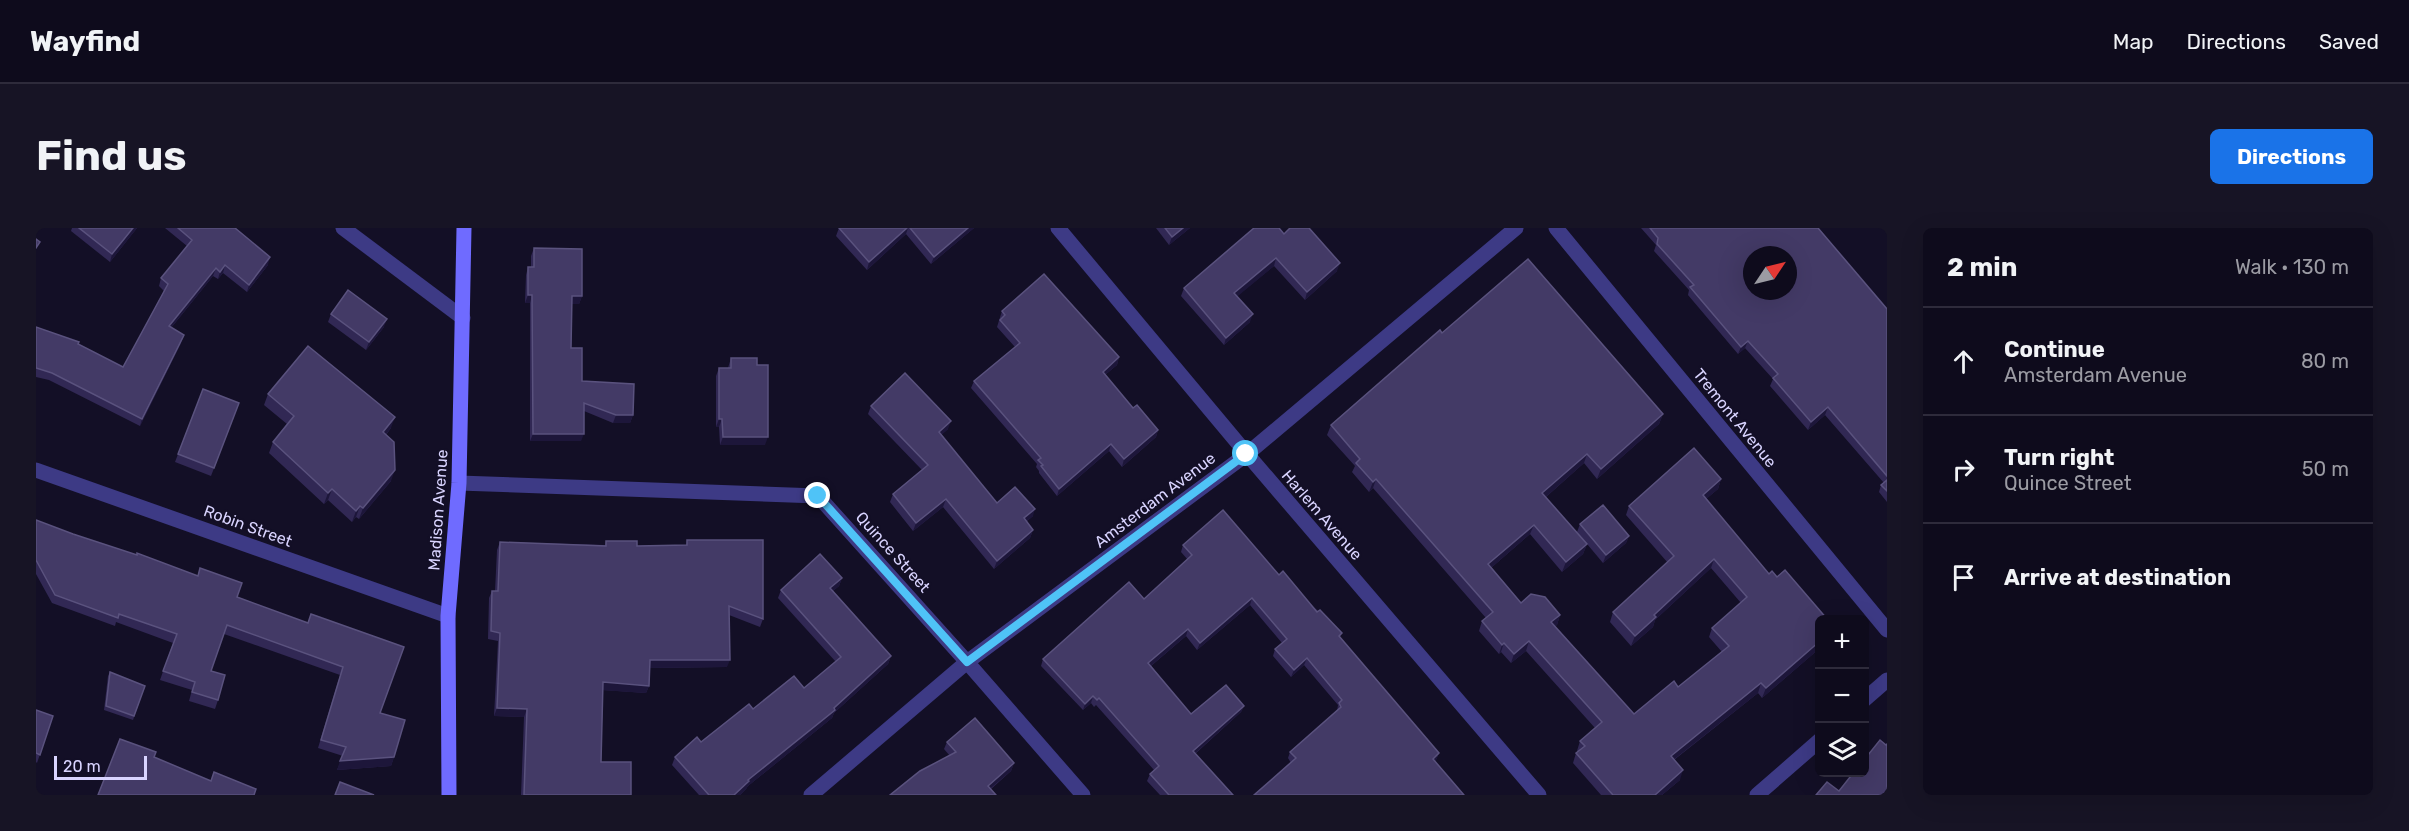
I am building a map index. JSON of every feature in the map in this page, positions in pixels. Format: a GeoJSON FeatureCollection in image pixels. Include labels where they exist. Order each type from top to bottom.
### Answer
{"type":"FeatureCollection","features":[{"type":"Feature","properties":{"kind":"main road","name":"Madison Avenue"},"geometry":{"type":"LineString","coordinates":[[449,795],[448,616],[459,483],[464,228]]}},
{"type":"Feature","properties":{"kind":"street"},"geometry":{"type":"LineString","coordinates":[[343,228],[463,318]]}},
{"type":"Feature","properties":{"kind":"street","name":"Harlem Avenue"},"geometry":{"type":"LineString","coordinates":[[1058,228],[1246,454],[1539,795]]}},
{"type":"Feature","properties":{"kind":"street","name":"Amsterdam Avenue"},"geometry":{"type":"LineString","coordinates":[[812,795],[967,662],[1246,454],[1516,228]]}},
{"type":"Feature","properties":{"kind":"street","name":"Tremont Avenue"},"geometry":{"type":"LineString","coordinates":[[1556,228],[1887,630]]}},
{"type":"Feature","properties":{"kind":"street","name":"Robin Street"},"geometry":{"type":"LineString","coordinates":[[36,470],[448,616]]}},
{"type":"Feature","properties":{"kind":"street","name":"Quince Street"},"geometry":{"type":"LineString","coordinates":[[459,483],[818,496],[1083,795]]}},
{"type":"Feature","properties":{"kind":"street"},"geometry":{"type":"LineString","coordinates":[[1869,696],[1887,680]]}},
{"type":"Feature","properties":{"kind":"street"},"geometry":{"type":"LineString","coordinates":[[1757,795],[1815,744]]}},
{"type":"Feature","properties":{"kind":"building"},"geometry":{"type":"Polygon","coordinates":[[[79,228],[133,228],[112,254],[79,228]]]}},
{"type":"Feature","properties":{"kind":"building"},"geometry":{"type":"Polygon","coordinates":[[[178,228],[235,228],[270,257],[249,285],[225,265],[220,272],[216,268],[169,326],[184,335],[142,419],[52,373],[36,368],[36,327],[79,342],[78,344],[123,367],[168,284],[161,278],[192,240],[178,228]]]}},
{"type":"Feature","properties":{"kind":"building"},"geometry":{"type":"Polygon","coordinates":[[[839,228],[907,228],[869,262],[839,228]]]}},
{"type":"Feature","properties":{"kind":"building"},"geometry":{"type":"Polygon","coordinates":[[[910,228],[968,228],[934,257],[910,228]]]}},
{"type":"Feature","properties":{"kind":"building"},"geometry":{"type":"Polygon","coordinates":[[[1165,228],[1183,228],[1172,237],[1165,228]]]}},
{"type":"Feature","properties":{"kind":"building"},"geometry":{"type":"Polygon","coordinates":[[[1254,228],[1279,228],[1284,234],[1290,228],[1309,228],[1340,263],[1307,292],[1276,258],[1234,293],[1253,314],[1226,338],[1184,288],[1254,228]]]}},
{"type":"Feature","properties":{"kind":"building"},"geometry":{"type":"Polygon","coordinates":[[[1650,228],[1818,228],[1887,309],[1887,476],[1828,407],[1811,422],[1773,378],[1778,374],[1748,341],[1741,347],[1690,287],[1694,285],[1657,244],[1658,238],[1650,228]]]}},
{"type":"Feature","properties":{"kind":"building"},"geometry":{"type":"Polygon","coordinates":[[[534,248],[582,249],[582,296],[572,296],[571,348],[582,348],[582,381],[634,384],[633,415],[616,415],[584,403],[584,434],[533,434],[532,295],[528,295],[528,267],[534,267],[534,248]]]}},
{"type":"Feature","properties":{"kind":"building"},"geometry":{"type":"Polygon","coordinates":[[[1528,259],[1663,414],[1601,469],[1587,454],[1542,493],[1587,544],[1566,562],[1534,525],[1488,564],[1521,603],[1531,594],[1545,597],[1560,615],[1551,622],[1634,714],[1674,681],[1678,687],[1729,646],[1712,628],[1747,597],[1714,559],[1635,636],[1613,612],[1674,556],[1629,506],[1694,448],[1721,479],[1703,495],[1769,574],[1772,571],[1777,577],[1785,570],[1824,615],[1815,615],[1815,645],[1766,688],[1761,683],[1671,756],[1683,770],[1655,795],[1613,795],[1576,753],[1585,746],[1580,741],[1602,722],[1529,641],[1514,654],[1504,643],[1502,645],[1482,621],[1493,612],[1376,479],[1373,482],[1356,463],[1360,459],[1331,425],[1440,330],[1442,333],[1528,259]]]}},
{"type":"Feature","properties":{"kind":"building"},"geometry":{"type":"Polygon","coordinates":[[[1044,274],[1119,357],[1103,372],[1133,408],[1137,405],[1158,430],[1124,459],[1111,444],[1059,489],[1041,466],[1043,465],[1038,460],[1041,458],[974,381],[1020,343],[1000,320],[1005,315],[1002,311],[1044,274]]]}},
{"type":"Feature","properties":{"kind":"building"},"geometry":{"type":"Polygon","coordinates":[[[348,290],[387,319],[369,342],[331,314],[348,290]]]}},
{"type":"Feature","properties":{"kind":"building"},"geometry":{"type":"Polygon","coordinates":[[[308,346],[395,417],[383,432],[394,442],[395,470],[363,508],[360,506],[356,511],[332,489],[328,493],[273,442],[294,416],[268,394],[308,346]]]}},
{"type":"Feature","properties":{"kind":"building"},"geometry":{"type":"Polygon","coordinates":[[[731,358],[757,358],[757,365],[768,365],[768,437],[723,437],[722,419],[719,419],[719,368],[731,368],[731,358]]]}},
{"type":"Feature","properties":{"kind":"building"},"geometry":{"type":"Polygon","coordinates":[[[905,373],[951,421],[939,432],[997,503],[1015,487],[1035,509],[1024,518],[1033,530],[997,561],[946,499],[916,523],[893,494],[928,465],[871,406],[905,373]]]}},
{"type":"Feature","properties":{"kind":"building"},"geometry":{"type":"Polygon","coordinates":[[[203,389],[239,403],[214,468],[178,454],[203,389]]]}},
{"type":"Feature","properties":{"kind":"building"},"geometry":{"type":"Polygon","coordinates":[[[1887,480],[1887,491],[1881,485],[1887,480]]]}},
{"type":"Feature","properties":{"kind":"building"},"geometry":{"type":"Polygon","coordinates":[[[1603,505],[1629,536],[1606,555],[1580,524],[1603,505]]]}},
{"type":"Feature","properties":{"kind":"building"},"geometry":{"type":"Polygon","coordinates":[[[1223,510],[1279,575],[1283,571],[1317,612],[1320,610],[1342,633],[1339,636],[1439,753],[1433,759],[1464,795],[1254,795],[1296,758],[1290,752],[1341,707],[1339,703],[1342,700],[1307,658],[1294,670],[1275,649],[1287,639],[1252,598],[1200,643],[1188,629],[1148,663],[1191,714],[1226,685],[1244,706],[1193,751],[1233,795],[1169,795],[1150,774],[1159,766],[1099,698],[1097,700],[1093,696],[1085,704],[1043,659],[1129,582],[1144,599],[1192,555],[1183,545],[1223,510]]]}},
{"type":"Feature","properties":{"kind":"building"},"geometry":{"type":"Polygon","coordinates":[[[36,520],[137,555],[137,553],[198,576],[200,568],[242,583],[237,597],[308,623],[311,614],[404,647],[380,713],[405,720],[394,757],[340,761],[346,747],[321,740],[343,667],[227,625],[211,671],[225,675],[218,700],[192,692],[195,682],[163,671],[177,634],[119,614],[118,618],[55,595],[36,560],[36,520]]]}},
{"type":"Feature","properties":{"kind":"building"},"geometry":{"type":"Polygon","coordinates":[[[687,540],[763,540],[763,619],[729,606],[730,660],[650,660],[649,686],[603,682],[601,762],[631,762],[631,795],[524,795],[527,709],[497,708],[500,633],[491,631],[492,591],[498,591],[500,542],[606,546],[606,541],[637,541],[637,546],[687,545],[687,540]]]}},
{"type":"Feature","properties":{"kind":"building"},"geometry":{"type":"Polygon","coordinates":[[[820,554],[842,578],[830,588],[891,656],[834,708],[835,710],[748,780],[734,795],[709,795],[675,757],[697,737],[701,742],[749,704],[753,709],[794,676],[804,688],[841,657],[781,590],[820,554]]]}},
{"type":"Feature","properties":{"kind":"building"},"geometry":{"type":"Polygon","coordinates":[[[110,672],[145,686],[134,716],[106,706],[110,672]]]}},
{"type":"Feature","properties":{"kind":"building"},"geometry":{"type":"Polygon","coordinates":[[[36,710],[53,716],[40,755],[36,753],[36,710]]]}},
{"type":"Feature","properties":{"kind":"building"},"geometry":{"type":"Polygon","coordinates":[[[975,718],[1014,763],[988,786],[996,795],[890,795],[920,771],[956,752],[947,742],[975,718]]]}},
{"type":"Feature","properties":{"kind":"building"},"geometry":{"type":"Polygon","coordinates":[[[120,739],[156,752],[154,757],[211,781],[214,772],[256,789],[254,795],[98,795],[120,739]]]}},
{"type":"Feature","properties":{"kind":"building"},"geometry":{"type":"Polygon","coordinates":[[[1880,740],[1887,744],[1887,795],[1816,795],[1827,782],[1839,791],[1850,777],[1869,777],[1869,754],[1880,740]]]}},
{"type":"Feature","properties":{"kind":"building"},"geometry":{"type":"Polygon","coordinates":[[[340,782],[374,795],[335,795],[340,782]]]}},
{"type":"Feature","properties":{"kind":"route"},"geometry":{"type":"LineString","coordinates":[[818,496],[967,662],[1246,454]]}}]}
